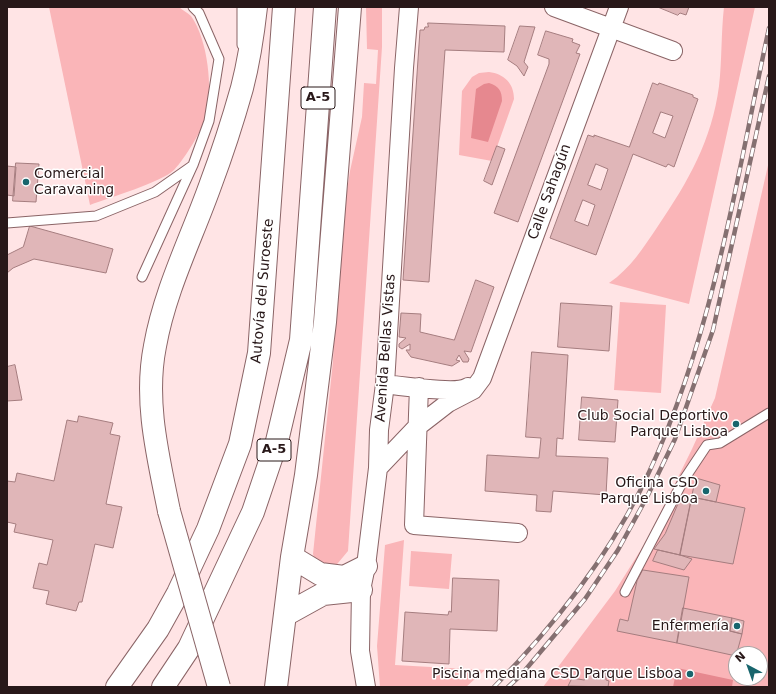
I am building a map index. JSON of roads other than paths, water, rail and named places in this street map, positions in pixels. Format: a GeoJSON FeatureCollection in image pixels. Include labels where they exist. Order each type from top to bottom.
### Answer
{"type":"FeatureCollection","features":[{"type":"Feature","properties":{"kind":"highway"},"geometry":{"type":"LineString","coordinates":[[219,687],[169,511],[153,431],[151,389],[155,346],[176,271],[210,186],[242,87],[252,43],[256,7]]}},
{"type":"Feature","properties":{"kind":"highway","name":"Autovía del Suroeste"},"geometry":{"type":"LineString","coordinates":[[117,687],[158,629],[178,592],[208,529],[240,444],[259,353],[284,7]]}},
{"type":"Feature","properties":{"kind":"highway","name":"A-5"},"geometry":{"type":"LineString","coordinates":[[163,687],[189,648],[250,519],[277,441],[300,340],[325,7]]}},
{"type":"Feature","properties":{"kind":"highway"},"geometry":{"type":"LineString","coordinates":[[276,687],[292,557],[306,475],[326,322],[350,7]]}},
{"type":"Feature","properties":{"kind":"highway"},"geometry":{"type":"LineString","coordinates":[[292,557],[320,574],[344,577],[366,566]]}},
{"type":"Feature","properties":{"kind":"highway"},"geometry":{"type":"LineString","coordinates":[[285,615],[323,594],[361,590]]}},
{"type":"Feature","properties":{"kind":"street","name":"Avenida Bellas Vistas"},"geometry":{"type":"LineString","coordinates":[[366,687],[360,651],[361,590],[366,566],[378,468],[379,430],[385,384],[409,7]]}},
{"type":"Feature","properties":{"kind":"street"},"geometry":{"type":"LineString","coordinates":[[554,7],[672,51]]}},
{"type":"Feature","properties":{"kind":"street","name":"Calle Sahagún"},"geometry":{"type":"LineString","coordinates":[[378,468],[417,427],[448,403],[473,390],[482,378],[619,7]]}},
{"type":"Feature","properties":{"kind":"street"},"geometry":{"type":"LineString","coordinates":[[385,384],[463,390],[482,378]]}},
{"type":"Feature","properties":{"kind":"street"},"geometry":{"type":"LineString","coordinates":[[419,387],[414,524],[518,533]]}},
{"type":"Feature","properties":{"kind":"lane"},"geometry":{"type":"LineString","coordinates":[[142,277],[193,165],[209,121],[219,59],[199,13],[193,7]]}},
{"type":"Feature","properties":{"kind":"lane"},"geometry":{"type":"LineString","coordinates":[[242,7],[242,87]]}},
{"type":"Feature","properties":{"kind":"lane"},"geometry":{"type":"LineString","coordinates":[[7,223],[96,216],[155,192],[193,165]]}},
{"type":"Feature","properties":{"kind":"lane"},"geometry":{"type":"LineString","coordinates":[[625,592],[683,481],[707,446],[720,443],[769,413]]}},
{"type":"Feature","properties":{"kind":"railway"},"geometry":{"type":"LineString","coordinates":[[494,687],[536,642],[593,570],[610,544],[640,491],[665,436],[686,380],[719,264],[769,28]]}},
{"type":"Feature","properties":{"kind":"railway"},"geometry":{"type":"LineString","coordinates":[[508,687],[521,675],[585,599],[618,550],[647,497],[675,439],[713,330],[769,76]]}},
{"type":"Feature","properties":{"kind":"place","name":"Comercial Caravaning"},"geometry":{"type":"Point","coordinates":[26,182]}},
{"type":"Feature","properties":{"kind":"place","name":"Club Social Deportivo Parque Lisboa"},"geometry":{"type":"Point","coordinates":[736,424]}},
{"type":"Feature","properties":{"kind":"place","name":"Oficina CSD Parque Lisboa"},"geometry":{"type":"Point","coordinates":[706,491]}},
{"type":"Feature","properties":{"kind":"place","name":"Enfermería"},"geometry":{"type":"Point","coordinates":[737,626]}},
{"type":"Feature","properties":{"kind":"place","name":"Piscina mediana CSD Parque Lisboa"},"geometry":{"type":"Point","coordinates":[690,674]}}]}
